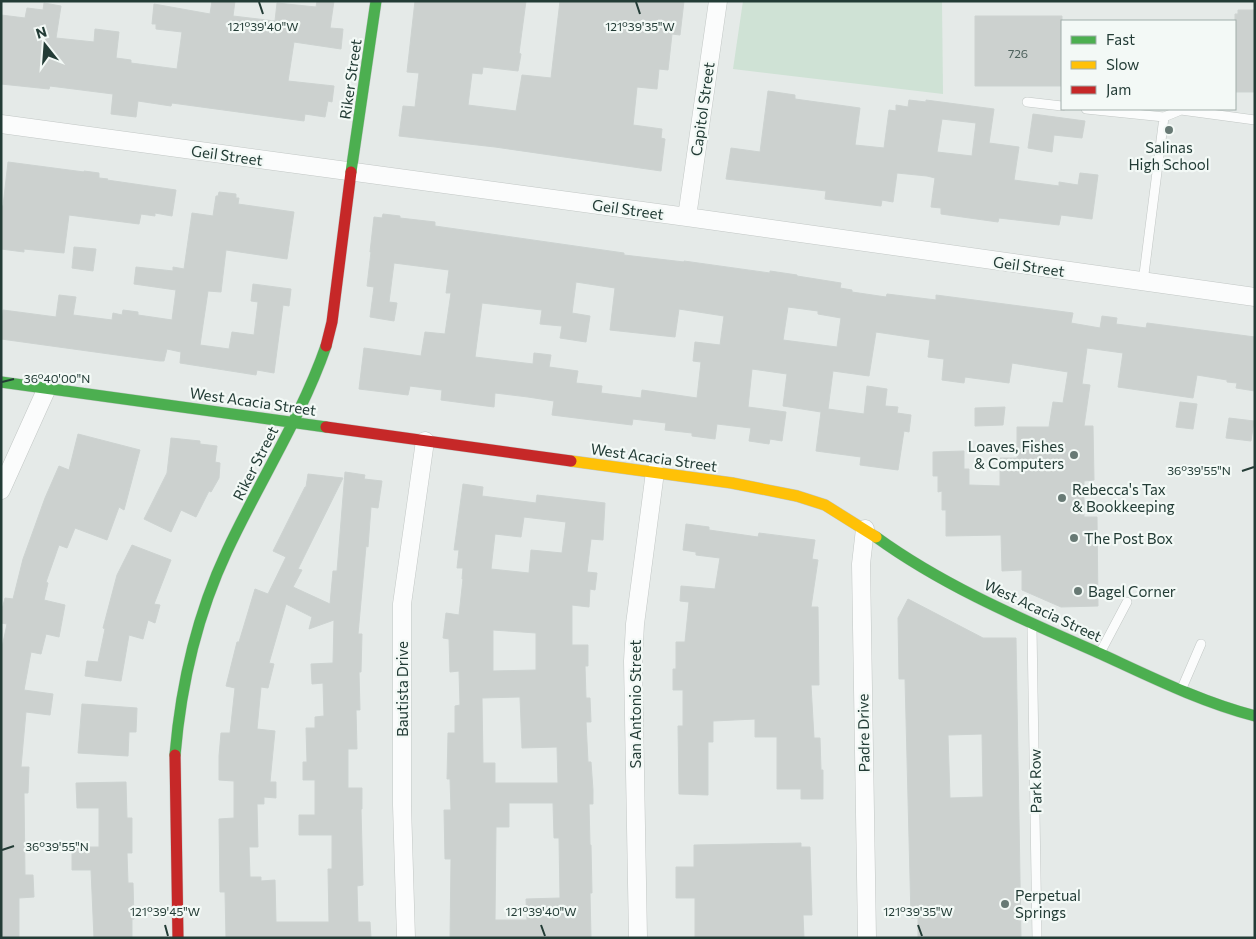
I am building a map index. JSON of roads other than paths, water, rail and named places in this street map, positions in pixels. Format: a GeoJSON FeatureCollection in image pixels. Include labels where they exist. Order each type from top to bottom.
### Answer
{"type":"FeatureCollection","features":[{"type":"Feature","properties":{"kind":"street","name":"Riker Street"},"geometry":{"type":"LineString","coordinates":[[178,938],[175,760],[186,667],[201,614],[214,579],[226,551],[293,422],[320,364],[332,322],[351,172],[376,1]]}},
{"type":"Feature","properties":{"kind":"street","name":"Capitol Street"},"geometry":{"type":"LineString","coordinates":[[687,217],[718,1]]}},
{"type":"Feature","properties":{"kind":"street","name":"Geil Street"},"geometry":{"type":"LineString","coordinates":[[1,124],[687,217],[1255,297]]}},
{"type":"Feature","properties":{"kind":"street","name":"West Acacia Street"},"geometry":{"type":"LineString","coordinates":[[1,382],[655,472],[766,488],[797,496],[825,505],[865,528],[905,558],[940,578],[1032,624],[1181,690],[1226,708],[1255,716]]}},
{"type":"Feature","properties":{"kind":"street"},"geometry":{"type":"LineString","coordinates":[[1,490],[47,388]]}},
{"type":"Feature","properties":{"kind":"street","name":"Bautista Drive"},"geometry":{"type":"LineString","coordinates":[[406,938],[402,805],[401,632],[406,574],[425,441]]}},
{"type":"Feature","properties":{"kind":"street","name":"San Antonio Street"},"geometry":{"type":"LineString","coordinates":[[638,938],[633,661],[655,472]]}},
{"type":"Feature","properties":{"kind":"street","name":"Padre Drive"},"geometry":{"type":"LineString","coordinates":[[865,528],[861,564],[867,938]]}},
{"type":"Feature","properties":{"kind":"lane"},"geometry":{"type":"LineString","coordinates":[[1027,102],[1061,106]]}},
{"type":"Feature","properties":{"kind":"lane"},"geometry":{"type":"LineString","coordinates":[[1096,110],[1164,117],[1181,110],[1255,120]]}},
{"type":"Feature","properties":{"kind":"lane"},"geometry":{"type":"LineString","coordinates":[[1143,282],[1164,117]]}},
{"type":"Feature","properties":{"kind":"lane"},"geometry":{"type":"LineString","coordinates":[[1100,653],[1126,602]]}},
{"type":"Feature","properties":{"kind":"lane","name":"Park Row"},"geometry":{"type":"LineString","coordinates":[[1032,624],[1037,938]]}},
{"type":"Feature","properties":{"kind":"lane"},"geometry":{"type":"LineString","coordinates":[[1181,690],[1200,644]]}},
{"type":"Feature","properties":{"kind":"place","name":"Salinas High School"},"geometry":{"type":"Point","coordinates":[1169,130]}},
{"type":"Feature","properties":{"kind":"place","name":"Loaves, Fishes & Computers"},"geometry":{"type":"Point","coordinates":[1074,455]}},
{"type":"Feature","properties":{"kind":"place","name":"Rebecca's Tax & Bookkeeping"},"geometry":{"type":"Point","coordinates":[1062,498]}},
{"type":"Feature","properties":{"kind":"place","name":"The Post Box"},"geometry":{"type":"Point","coordinates":[1074,538]}},
{"type":"Feature","properties":{"kind":"place","name":"Bagel Corner"},"geometry":{"type":"Point","coordinates":[1078,591]}},
{"type":"Feature","properties":{"kind":"place","name":"Perpetual Springs"},"geometry":{"type":"Point","coordinates":[1005,904]}}]}
